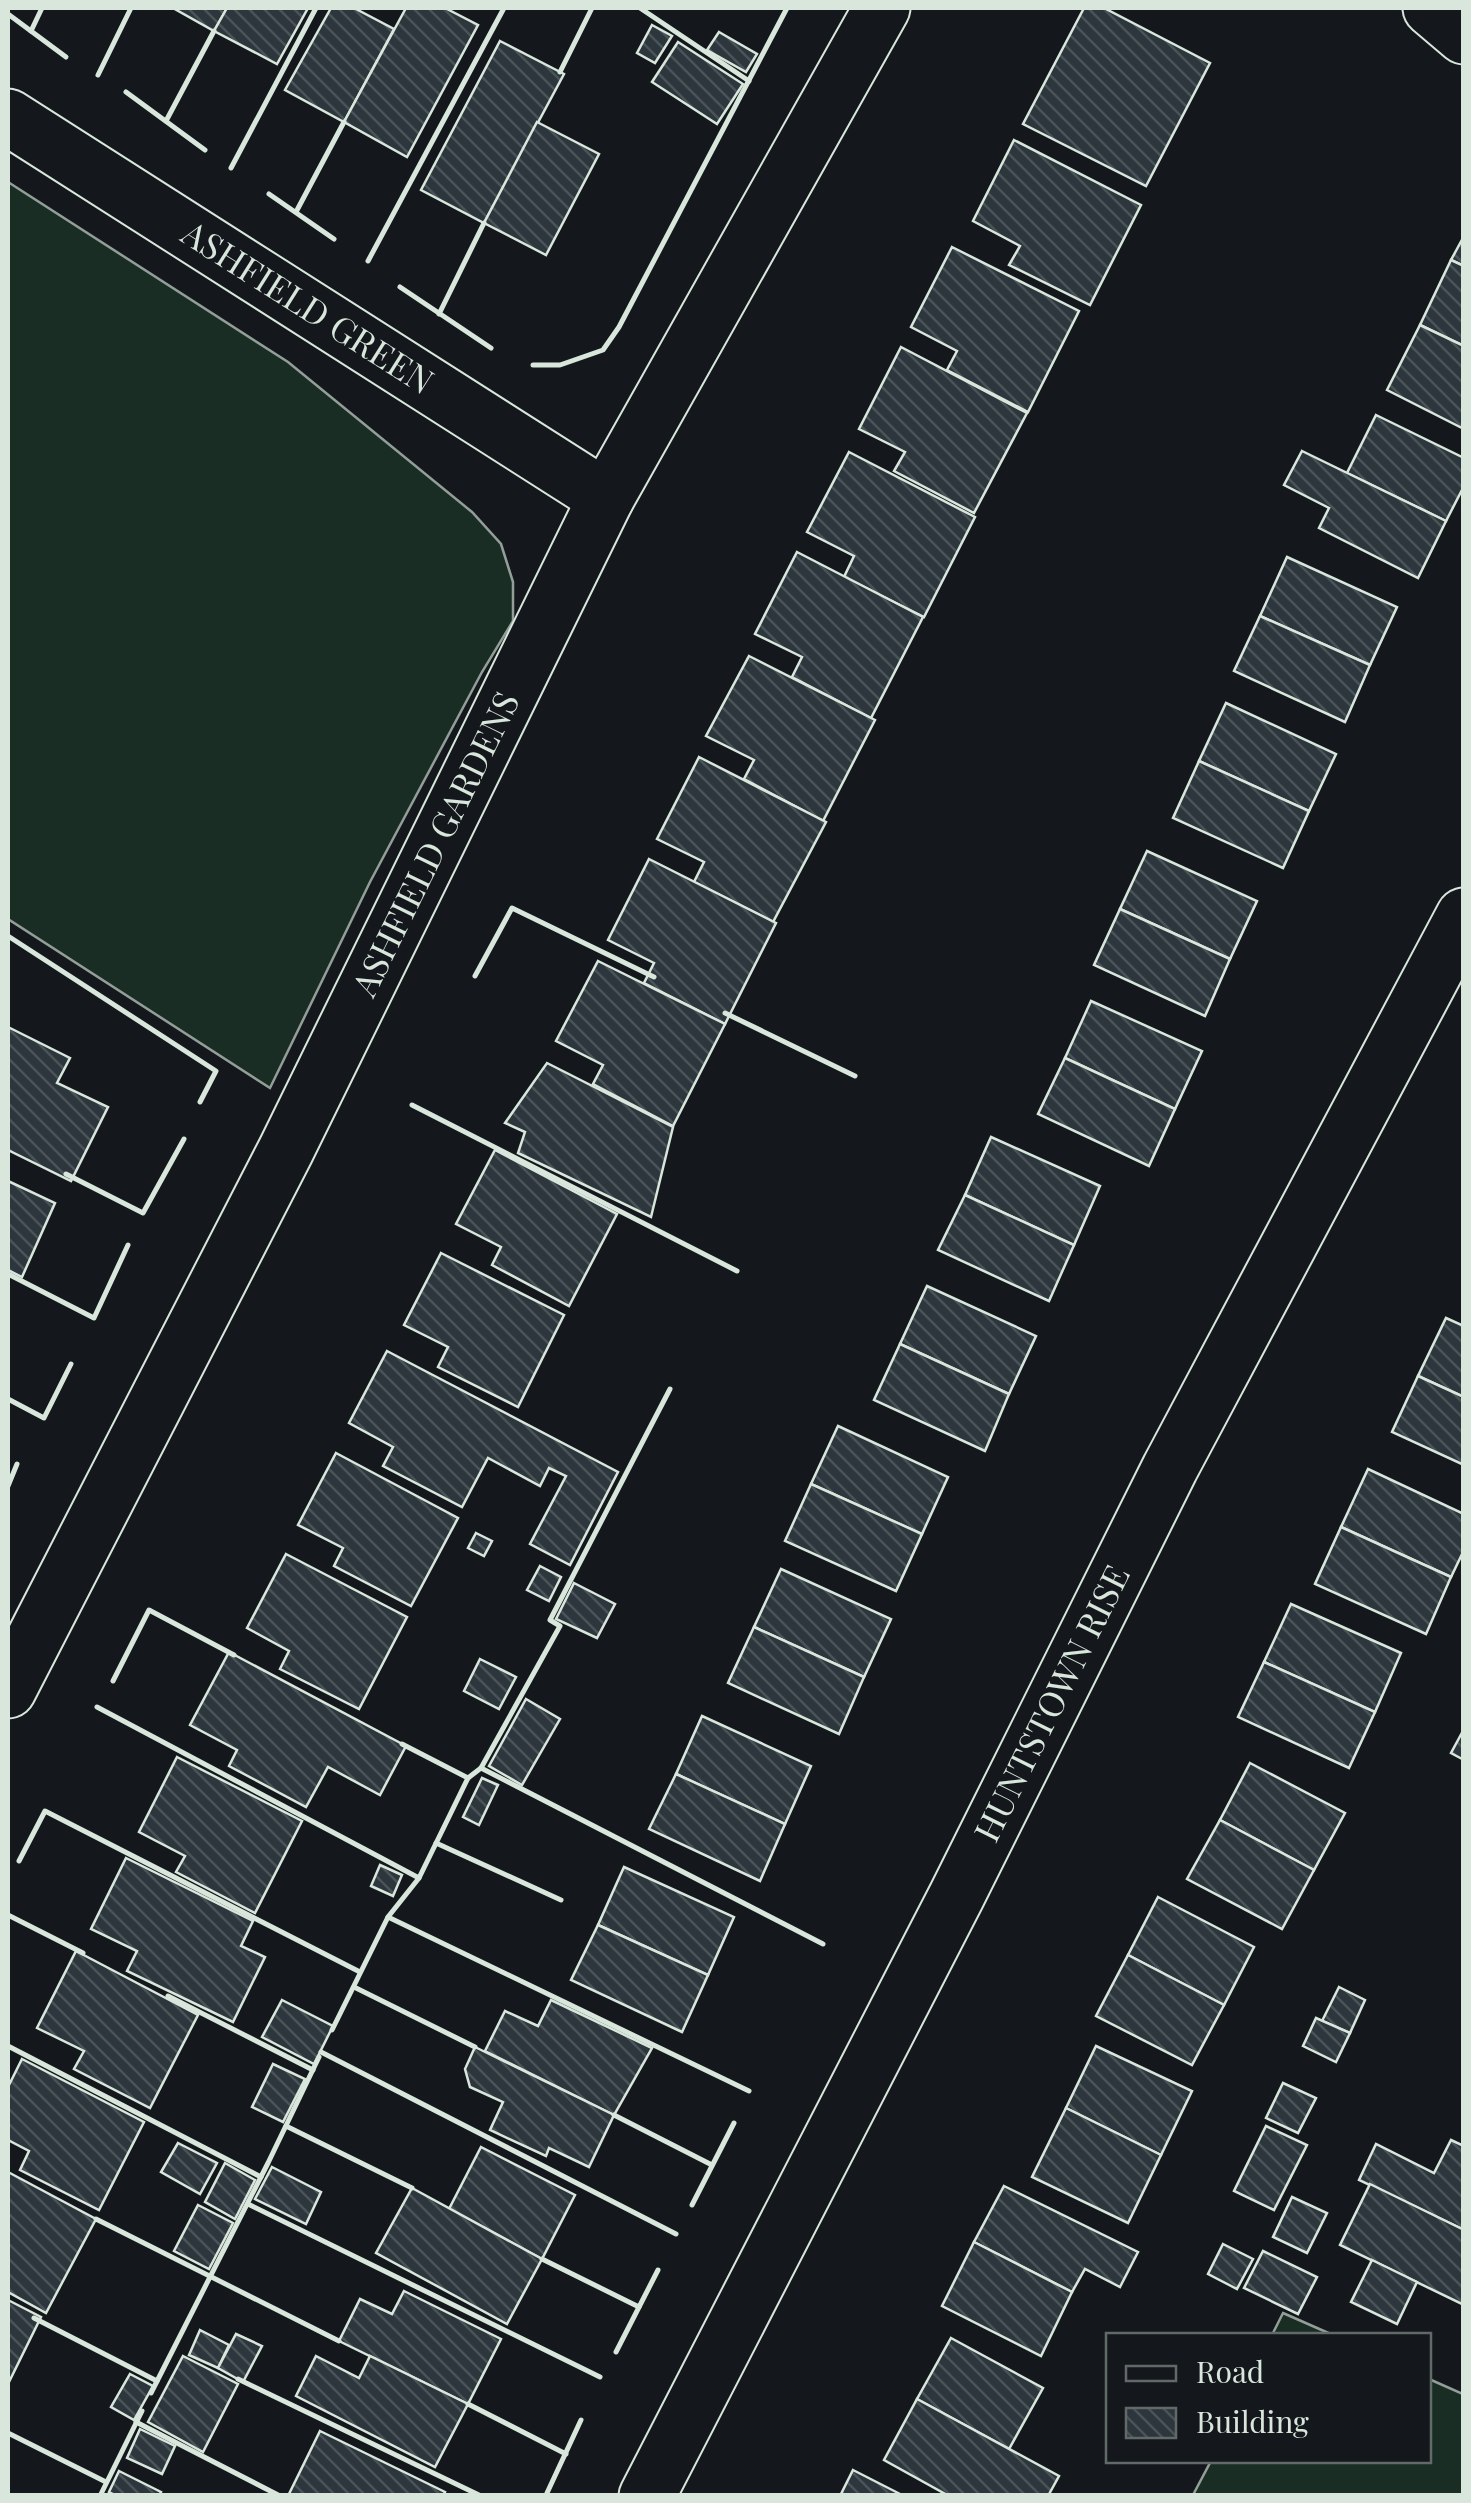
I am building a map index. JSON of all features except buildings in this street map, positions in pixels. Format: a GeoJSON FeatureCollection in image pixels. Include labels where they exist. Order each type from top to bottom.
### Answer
{"type":"FeatureCollection","features":[{"type":"Feature","properties":{"kind":"street","name":"ASHFIELD GARDENS"},"geometry":{"type":"LineString","coordinates":[[8,1690],[286,1150],[606,498],[882,8]]}},
{"type":"Feature","properties":{"kind":"street"},"geometry":{"type":"LineString","coordinates":[[1431,8],[1464,36]]}},
{"type":"Feature","properties":{"kind":"street","name":"ASHFIELD GREEN"},"geometry":{"type":"LineString","coordinates":[[8,117],[606,498]]}},
{"type":"Feature","properties":{"kind":"street","name":"HUNTSTOWN RISE"},"geometry":{"type":"LineString","coordinates":[[647,2496],[957,1894],[1170,1468],[1464,916]]}},
{"type":"Feature","properties":{"kind":"green space"},"geometry":{"type":"Polygon","coordinates":[[[8,182],[288,362],[472,512],[501,544],[513,582],[513,621],[370,882],[270,1088],[8,919],[8,182]]]}},
{"type":"Feature","properties":{"kind":"green space"},"geometry":{"type":"Polygon","coordinates":[[[1283,2313],[1328,2333],[1273,2333],[1283,2313]]]}},
{"type":"Feature","properties":{"kind":"green space"},"geometry":{"type":"Polygon","coordinates":[[[1431,2380],[1463,2394],[1463,2495],[1193,2495],[1210,2463],[1431,2463],[1431,2380]]]}},
{"type":"Feature","properties":{"kind":"wall"},"geometry":{"type":"LineString","coordinates":[[31,31],[42,8]]}},
{"type":"Feature","properties":{"kind":"wall"},"geometry":{"type":"LineString","coordinates":[[98,75],[131,8]]}},
{"type":"Feature","properties":{"kind":"wall"},"geometry":{"type":"LineString","coordinates":[[231,168],[316,8]]}},
{"type":"Feature","properties":{"kind":"wall"},"geometry":{"type":"LineString","coordinates":[[368,261],[504,8]]}},
{"type":"Feature","properties":{"kind":"wall"},"geometry":{"type":"LineString","coordinates":[[560,72],[592,8]]}},
{"type":"Feature","properties":{"kind":"wall"},"geometry":{"type":"LineString","coordinates":[[640,8],[749,81]]}},
{"type":"Feature","properties":{"kind":"wall"},"geometry":{"type":"LineString","coordinates":[[533,365],[560,365],[603,350],[619,327],[787,8]]}},
{"type":"Feature","properties":{"kind":"wall"},"geometry":{"type":"LineString","coordinates":[[8,14],[66,57]]}},
{"type":"Feature","properties":{"kind":"wall"},"geometry":{"type":"LineString","coordinates":[[166,121],[214,31]]}},
{"type":"Feature","properties":{"kind":"wall"},"geometry":{"type":"LineString","coordinates":[[126,92],[205,150]]}},
{"type":"Feature","properties":{"kind":"wall"},"geometry":{"type":"LineString","coordinates":[[296,212],[344,122]]}},
{"type":"Feature","properties":{"kind":"wall"},"geometry":{"type":"LineString","coordinates":[[269,194],[334,239]]}},
{"type":"Feature","properties":{"kind":"wall"},"geometry":{"type":"LineString","coordinates":[[439,314],[484,223]]}},
{"type":"Feature","properties":{"kind":"wall"},"geometry":{"type":"LineString","coordinates":[[400,287],[491,348]]}},
{"type":"Feature","properties":{"kind":"wall"},"geometry":{"type":"LineString","coordinates":[[475,976],[512,908],[654,977]]}},
{"type":"Feature","properties":{"kind":"wall"},"geometry":{"type":"LineString","coordinates":[[8,936],[216,1071],[200,1102]]}},
{"type":"Feature","properties":{"kind":"wall"},"geometry":{"type":"LineString","coordinates":[[725,1013],[855,1076]]}},
{"type":"Feature","properties":{"kind":"wall"},"geometry":{"type":"LineString","coordinates":[[412,1105],[737,1271]]}},
{"type":"Feature","properties":{"kind":"wall"},"geometry":{"type":"LineString","coordinates":[[66,1174],[143,1213],[184,1139]]}},
{"type":"Feature","properties":{"kind":"wall"},"geometry":{"type":"LineString","coordinates":[[8,1274],[94,1318],[128,1245]]}},
{"type":"Feature","properties":{"kind":"wall"},"geometry":{"type":"LineString","coordinates":[[8,1399],[44,1418],[71,1364]]}},
{"type":"Feature","properties":{"kind":"wall"},"geometry":{"type":"LineString","coordinates":[[332,2030],[388,1917],[419,1878],[468,1778],[481,1768],[560,1626],[550,1620],[670,1389]]}},
{"type":"Feature","properties":{"kind":"wall"},"geometry":{"type":"LineString","coordinates":[[8,1486],[17,1464]]}},
{"type":"Feature","properties":{"kind":"wall"},"geometry":{"type":"LineString","coordinates":[[113,1681],[149,1610],[234,1655]]}},
{"type":"Feature","properties":{"kind":"wall"},"geometry":{"type":"LineString","coordinates":[[97,1707],[419,1878]]}},
{"type":"Feature","properties":{"kind":"wall"},"geometry":{"type":"LineString","coordinates":[[402,1744],[468,1778]]}},
{"type":"Feature","properties":{"kind":"wall"},"geometry":{"type":"LineString","coordinates":[[481,1768],[823,1944]]}},
{"type":"Feature","properties":{"kind":"wall"},"geometry":{"type":"LineString","coordinates":[[19,1861],[45,1811],[360,1972]]}},
{"type":"Feature","properties":{"kind":"wall"},"geometry":{"type":"LineString","coordinates":[[436,1843],[561,1900]]}},
{"type":"Feature","properties":{"kind":"wall"},"geometry":{"type":"LineString","coordinates":[[8,1915],[83,1953]]}},
{"type":"Feature","properties":{"kind":"wall"},"geometry":{"type":"LineString","coordinates":[[388,1917],[749,2091]]}},
{"type":"Feature","properties":{"kind":"wall"},"geometry":{"type":"LineString","coordinates":[[354,1987],[475,2047]]}},
{"type":"Feature","properties":{"kind":"wall"},"geometry":{"type":"LineString","coordinates":[[168,1996],[313,2070]]}},
{"type":"Feature","properties":{"kind":"wall"},"geometry":{"type":"LineString","coordinates":[[8,2046],[261,2177]]}},
{"type":"Feature","properties":{"kind":"wall"},"geometry":{"type":"LineString","coordinates":[[321,2052],[676,2234]]}},
{"type":"Feature","properties":{"kind":"wall"},"geometry":{"type":"LineString","coordinates":[[151,2393],[319,2057]]}},
{"type":"Feature","properties":{"kind":"wall"},"geometry":{"type":"LineString","coordinates":[[614,2115],[712,2165]]}},
{"type":"Feature","properties":{"kind":"wall"},"geometry":{"type":"LineString","coordinates":[[692,2205],[734,2123]]}},
{"type":"Feature","properties":{"kind":"wall"},"geometry":{"type":"LineString","coordinates":[[286,2126],[412,2188]]}},
{"type":"Feature","properties":{"kind":"wall"},"geometry":{"type":"LineString","coordinates":[[248,2204],[600,2377]]}},
{"type":"Feature","properties":{"kind":"wall"},"geometry":{"type":"LineString","coordinates":[[96,2219],[339,2341]]}},
{"type":"Feature","properties":{"kind":"wall"},"geometry":{"type":"LineString","coordinates":[[542,2259],[639,2307]]}},
{"type":"Feature","properties":{"kind":"wall"},"geometry":{"type":"LineString","coordinates":[[616,2352],[658,2270]]}},
{"type":"Feature","properties":{"kind":"wall"},"geometry":{"type":"LineString","coordinates":[[34,2318],[157,2381]]}},
{"type":"Feature","properties":{"kind":"wall"},"geometry":{"type":"LineString","coordinates":[[238,2379],[481,2496]]}},
{"type":"Feature","properties":{"kind":"wall"},"geometry":{"type":"LineString","coordinates":[[468,2404],[566,2454]]}},
{"type":"Feature","properties":{"kind":"wall"},"geometry":{"type":"LineString","coordinates":[[100,2496],[142,2411]]}},
{"type":"Feature","properties":{"kind":"wall"},"geometry":{"type":"LineString","coordinates":[[547,2493],[581,2420]]}},
{"type":"Feature","properties":{"kind":"wall"},"geometry":{"type":"LineString","coordinates":[[136,2422],[280,2496]]}},
{"type":"Feature","properties":{"kind":"wall"},"geometry":{"type":"LineString","coordinates":[[8,2433],[106,2482]]}}]}
